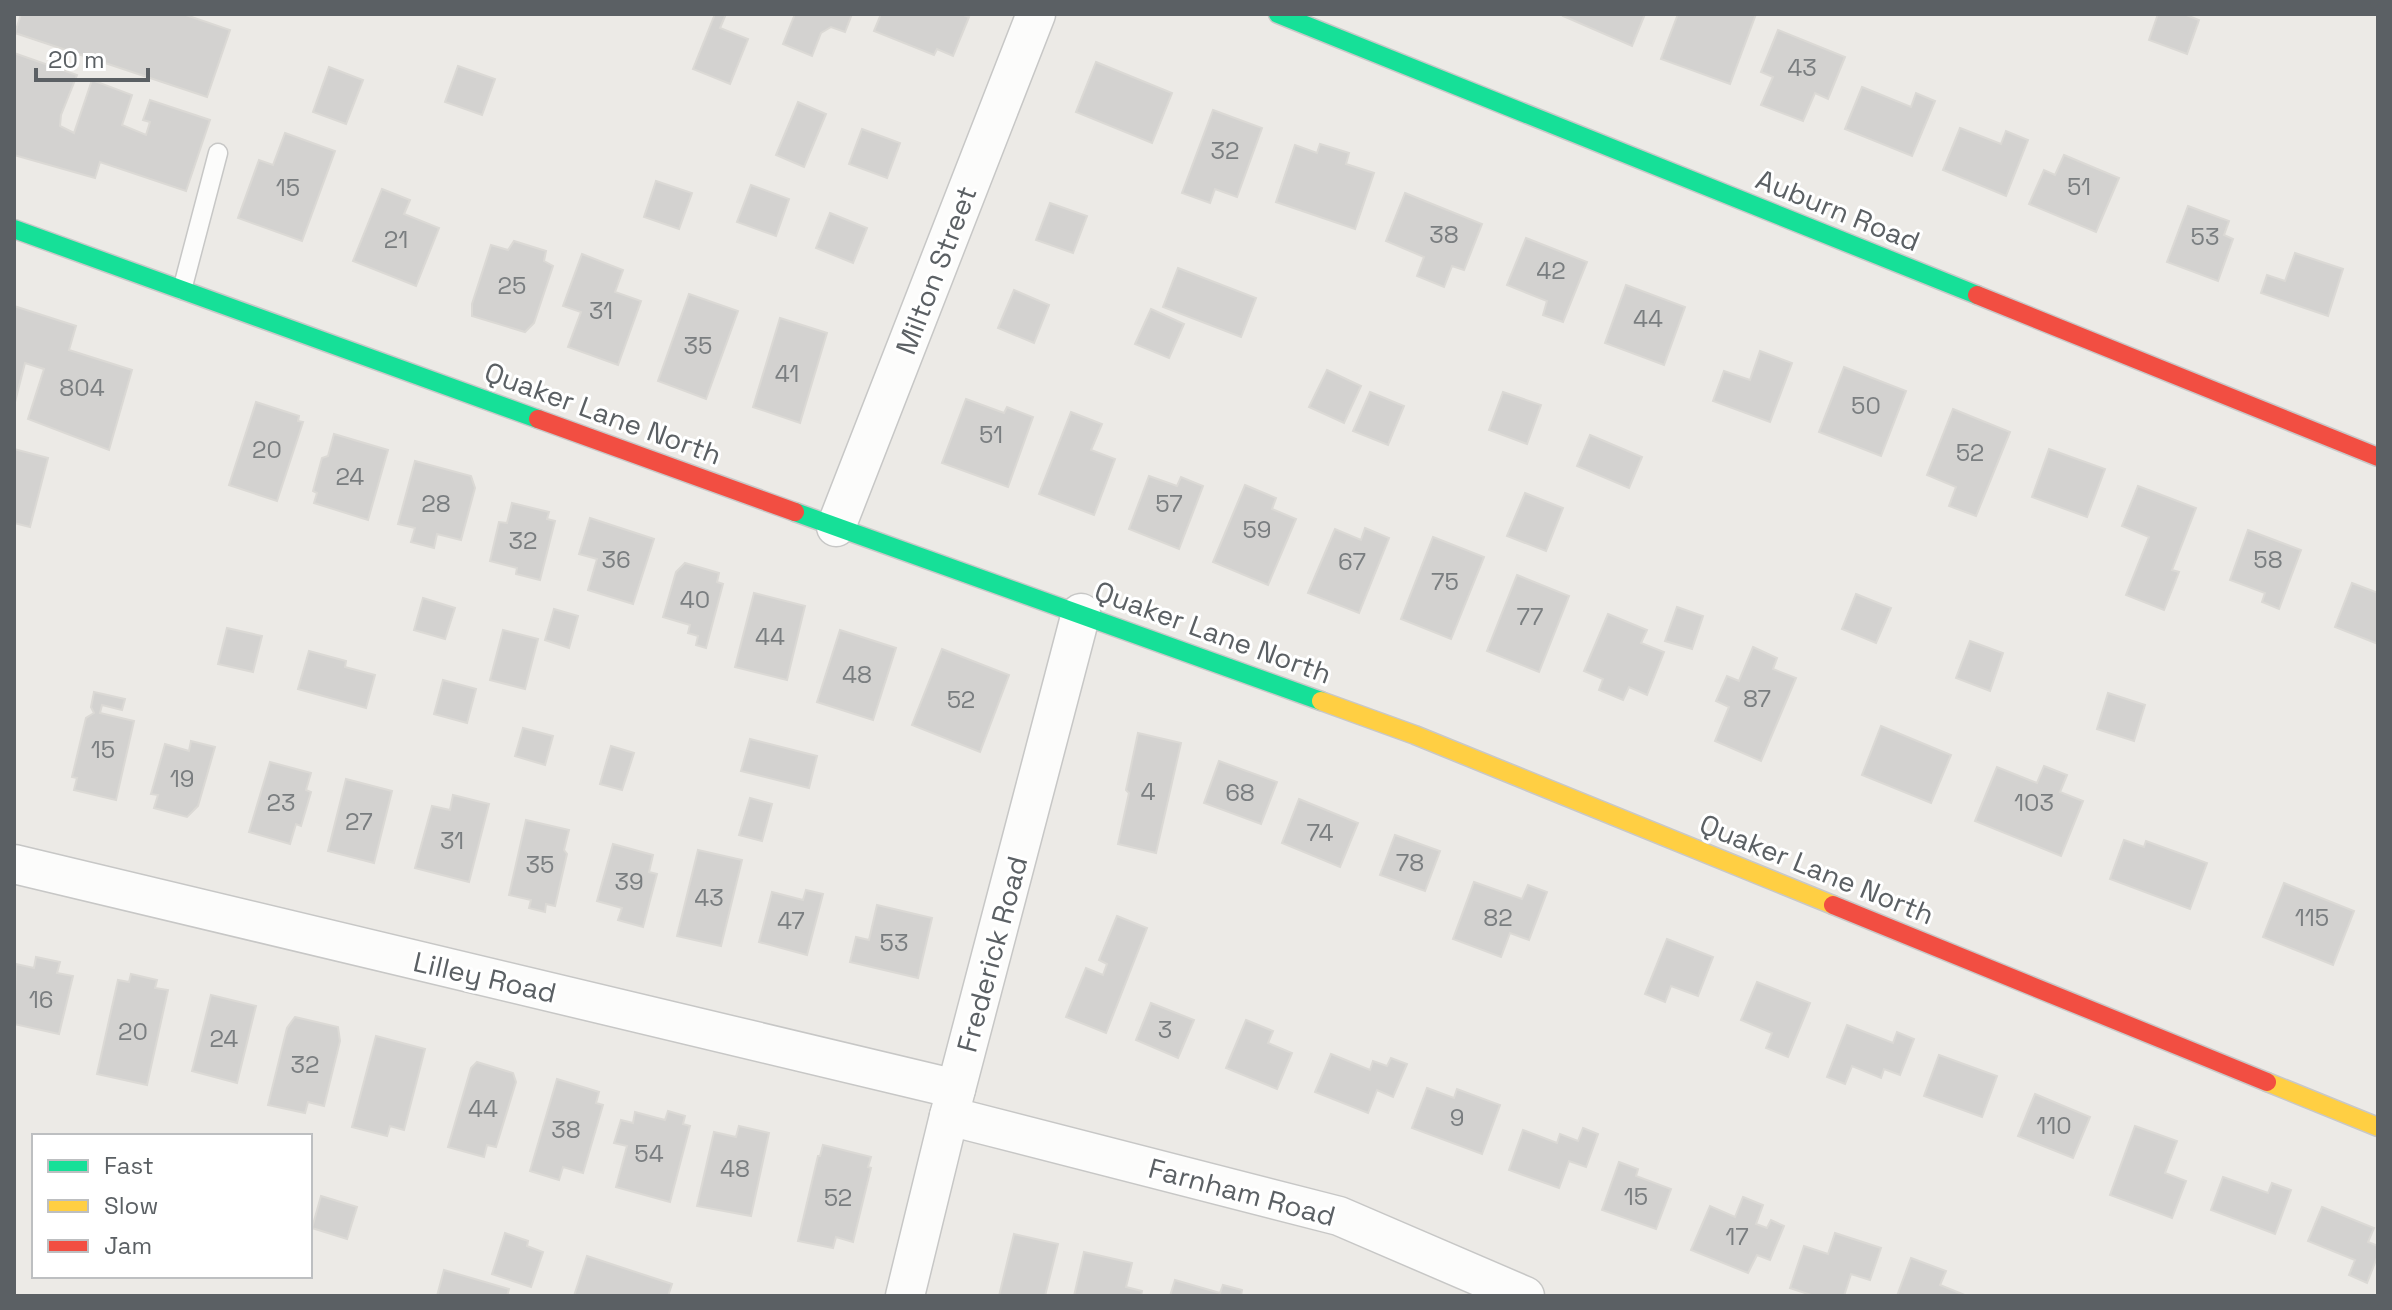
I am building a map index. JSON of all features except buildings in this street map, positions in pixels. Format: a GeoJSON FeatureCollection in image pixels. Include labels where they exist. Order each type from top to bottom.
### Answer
{"type":"FeatureCollection","features":[{"type":"Feature","properties":{"kind":"street","name":"Milton Street"},"geometry":{"type":"LineString","coordinates":[[836,527],[1036,14]]}},
{"type":"Feature","properties":{"kind":"street","name":"Auburn Road"},"geometry":{"type":"LineString","coordinates":[[1278,14],[2378,457]]}},
{"type":"Feature","properties":{"kind":"street","name":"Quaker Lane North"},"geometry":{"type":"LineString","coordinates":[[14,229],[1415,735],[2378,1127]]}},
{"type":"Feature","properties":{"kind":"street","name":"Frederick Road"},"geometry":{"type":"LineString","coordinates":[[905,1296],[952,1102],[1081,613]]}},
{"type":"Feature","properties":{"kind":"street","name":"Lilley Road"},"geometry":{"type":"LineString","coordinates":[[14,864],[952,1102]]}},
{"type":"Feature","properties":{"kind":"street","name":"Farnham Road"},"geometry":{"type":"LineString","coordinates":[[952,1102],[1339,1216],[1525,1296]]}},
{"type":"Feature","properties":{"kind":"lane"},"geometry":{"type":"LineString","coordinates":[[182,290],[218,153]]}},
{"type":"Feature","properties":{"kind":"traffic: fast"},"geometry":{"type":"LineString","coordinates":[[1278,14],[1977,295]]}},
{"type":"Feature","properties":{"kind":"traffic: fast"},"geometry":{"type":"LineString","coordinates":[[14,229],[538,419]]}},
{"type":"Feature","properties":{"kind":"traffic: fast"},"geometry":{"type":"LineString","coordinates":[[795,512],[1321,701]]}},
{"type":"Feature","properties":{"kind":"traffic: slow"},"geometry":{"type":"LineString","coordinates":[[1321,701],[1415,735],[1833,905]]}},
{"type":"Feature","properties":{"kind":"traffic: slow"},"geometry":{"type":"LineString","coordinates":[[2267,1082],[2378,1127]]}},
{"type":"Feature","properties":{"kind":"traffic: jam"},"geometry":{"type":"LineString","coordinates":[[1977,295],[2378,457]]}},
{"type":"Feature","properties":{"kind":"traffic: jam"},"geometry":{"type":"LineString","coordinates":[[538,419],[795,512]]}},
{"type":"Feature","properties":{"kind":"traffic: jam"},"geometry":{"type":"LineString","coordinates":[[1833,905],[2267,1082]]}}]}
